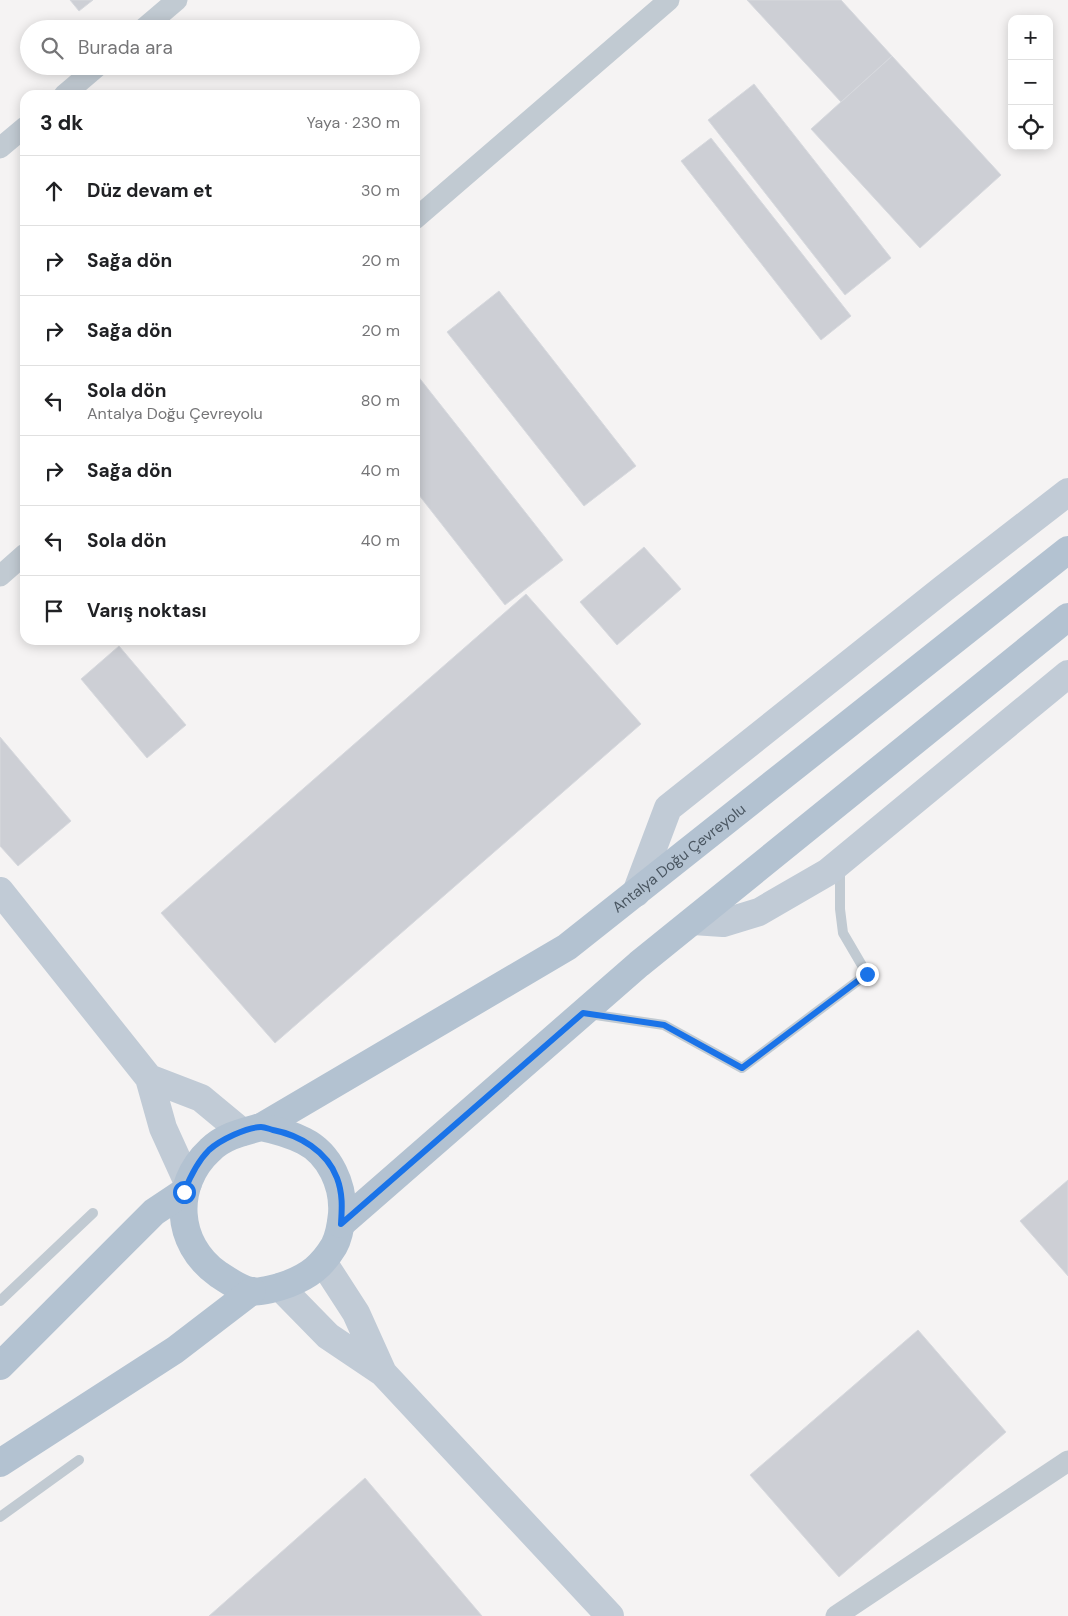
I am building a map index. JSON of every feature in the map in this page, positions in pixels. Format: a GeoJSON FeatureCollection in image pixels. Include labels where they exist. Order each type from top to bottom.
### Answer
{"type":"FeatureCollection","features":[{"type":"Feature","properties":{"kind":"main road","name":"Antalya Doğu Çevreyolu"},"geometry":{"type":"LineString","coordinates":[[252,1129],[567,947],[1068,550]]}},
{"type":"Feature","properties":{"kind":"main road"},"geometry":{"type":"LineString","coordinates":[[341,1224],[583,1013],[693,921],[1068,617]]}},
{"type":"Feature","properties":{"kind":"main road"},"geometry":{"type":"LineString","coordinates":[[0,1463],[175,1350],[252,1291],[280,1287],[303,1278],[323,1262],[335,1244],[341,1224],[343,1200],[337,1177],[324,1157],[306,1142],[284,1132],[252,1129],[225,1139],[210,1150],[194,1169],[186,1188],[184,1218],[191,1244],[206,1266],[228,1281],[252,1291]]}},
{"type":"Feature","properties":{"kind":"main road"},"geometry":{"type":"LineString","coordinates":[[0,1366],[154,1212],[186,1188]]}},
{"type":"Feature","properties":{"kind":"street"},"geometry":{"type":"LineString","coordinates":[[154,20],[177,0]]}},
{"type":"Feature","properties":{"kind":"street"},"geometry":{"type":"LineString","coordinates":[[420,215],[669,0]]}},
{"type":"Feature","properties":{"kind":"street"},"geometry":{"type":"LineString","coordinates":[[70,90],[87,75]]}},
{"type":"Feature","properties":{"kind":"street"},"geometry":{"type":"LineString","coordinates":[[0,148],[20,131]]}},
{"type":"Feature","properties":{"kind":"street"},"geometry":{"type":"LineString","coordinates":[[636,893],[668,808],[1068,492]]}},
{"type":"Feature","properties":{"kind":"street"},"geometry":{"type":"LineString","coordinates":[[0,576],[20,558]]}},
{"type":"Feature","properties":{"kind":"street"},"geometry":{"type":"LineString","coordinates":[[693,921],[723,923],[759,912],[828,872],[1068,674]]}},
{"type":"Feature","properties":{"kind":"street"},"geometry":{"type":"LineString","coordinates":[[0,891],[149,1078],[163,1128],[186,1188]]}},
{"type":"Feature","properties":{"kind":"street"},"geometry":{"type":"LineString","coordinates":[[149,1078],[201,1098],[252,1129]]}},
{"type":"Feature","properties":{"kind":"street"},"geometry":{"type":"LineString","coordinates":[[323,1262],[356,1313],[383,1373]]}},
{"type":"Feature","properties":{"kind":"street"},"geometry":{"type":"LineString","coordinates":[[280,1287],[328,1336],[383,1373],[610,1616]]}},
{"type":"Feature","properties":{"kind":"street"},"geometry":{"type":"LineString","coordinates":[[836,1616],[1068,1461]]}},
{"type":"Feature","properties":{"kind":"lane"},"geometry":{"type":"LineString","coordinates":[[583,1013],[664,1025],[742,1068],[867,974],[844,933],[840,909],[840,862]]}},
{"type":"Feature","properties":{"kind":"lane"},"geometry":{"type":"LineString","coordinates":[[0,1301],[93,1213]]}},
{"type":"Feature","properties":{"kind":"lane"},"geometry":{"type":"LineString","coordinates":[[0,1517],[79,1460]]}},
{"type":"Feature","properties":{"kind":"building"},"geometry":{"type":"Polygon","coordinates":[[[70,0],[93,0],[79,11],[70,0]]]}},
{"type":"Feature","properties":{"kind":"building"},"geometry":{"type":"Polygon","coordinates":[[[747,0],[841,0],[892,56],[841,102],[747,0]]]}},
{"type":"Feature","properties":{"kind":"building"},"geometry":{"type":"Polygon","coordinates":[[[892,56],[1001,175],[920,248],[811,129],[892,56]]]}},
{"type":"Feature","properties":{"kind":"building"},"geometry":{"type":"Polygon","coordinates":[[[754,84],[891,258],[845,295],[708,120],[754,84]]]}},
{"type":"Feature","properties":{"kind":"building"},"geometry":{"type":"Polygon","coordinates":[[[711,138],[851,316],[821,340],[681,161],[711,138]]]}},
{"type":"Feature","properties":{"kind":"building"},"geometry":{"type":"Polygon","coordinates":[[[499,291],[636,466],[584,506],[447,332],[499,291]]]}},
{"type":"Feature","properties":{"kind":"building"},"geometry":{"type":"Polygon","coordinates":[[[420,379],[563,560],[505,605],[420,496],[420,379]]]}},
{"type":"Feature","properties":{"kind":"building"},"geometry":{"type":"Polygon","coordinates":[[[644,547],[681,589],[617,645],[580,602],[644,547]]]}},
{"type":"Feature","properties":{"kind":"building"},"geometry":{"type":"Polygon","coordinates":[[[526,594],[641,724],[275,1043],[161,913],[526,594]]]}},
{"type":"Feature","properties":{"kind":"building"},"geometry":{"type":"Polygon","coordinates":[[[119,646],[186,725],[147,758],[81,679],[119,646]]]}},
{"type":"Feature","properties":{"kind":"building"},"geometry":{"type":"Polygon","coordinates":[[[0,737],[71,821],[18,866],[0,846],[0,737]]]}},
{"type":"Feature","properties":{"kind":"building"},"geometry":{"type":"Polygon","coordinates":[[[1068,1180],[1068,1276],[1020,1221],[1068,1180]]]}},
{"type":"Feature","properties":{"kind":"building"},"geometry":{"type":"Polygon","coordinates":[[[918,1330],[1006,1432],[839,1577],[750,1475],[918,1330]]]}},
{"type":"Feature","properties":{"kind":"building"},"geometry":{"type":"Polygon","coordinates":[[[365,1478],[482,1616],[209,1616],[365,1478]]]}},
{"type":"Feature","properties":{"kind":"route"},"geometry":{"type":"LineString","coordinates":[[184,1192],[194,1169],[210,1150],[225,1139],[261,1127],[284,1132],[306,1142],[324,1157],[337,1177],[343,1200],[341,1224],[583,1013],[664,1025],[742,1068],[867,974]]}}]}
